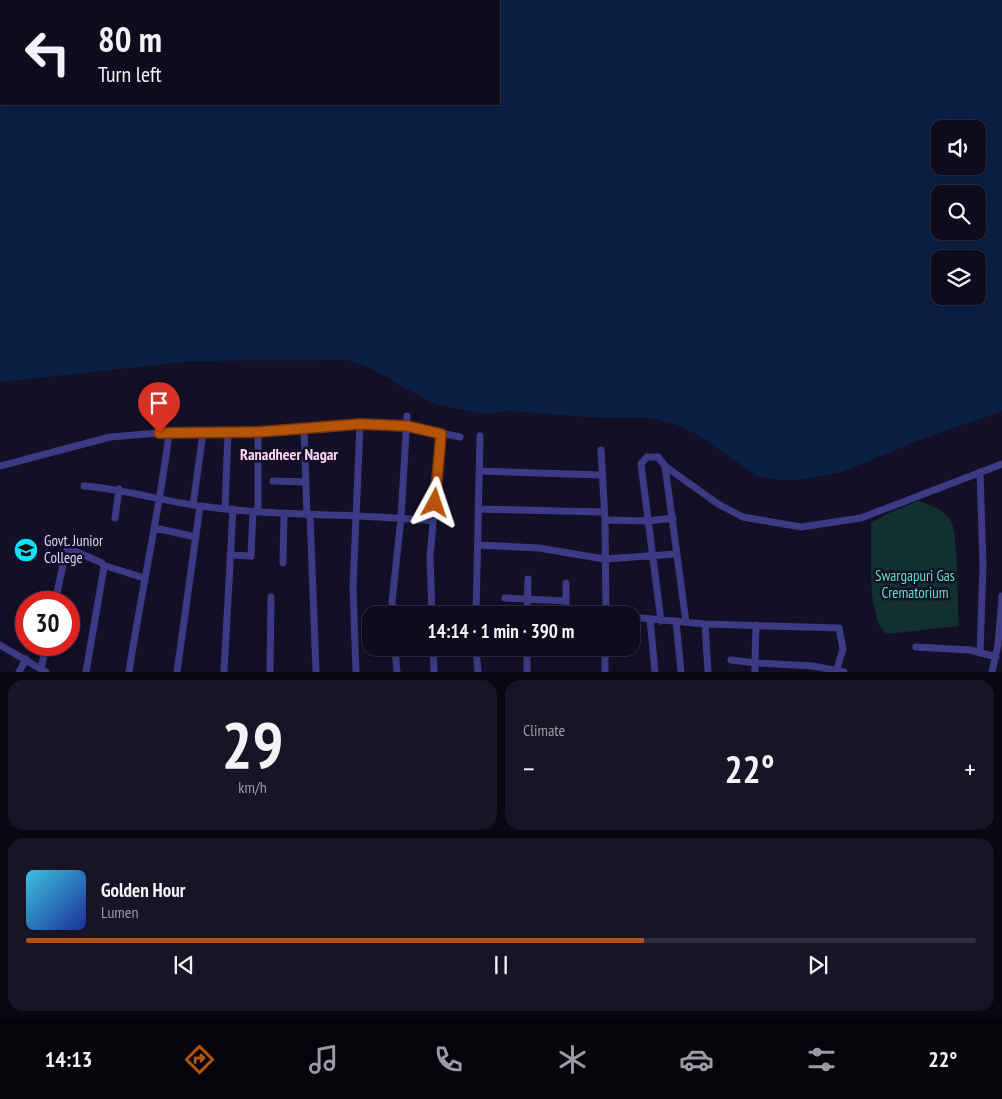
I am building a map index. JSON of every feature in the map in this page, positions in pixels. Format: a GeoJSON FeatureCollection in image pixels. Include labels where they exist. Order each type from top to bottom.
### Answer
{"type":"FeatureCollection","features":[{"type":"Feature","properties":{"kind":"street"},"geometry":{"type":"LineString","coordinates":[[392,606],[401,518],[407,416]]}},
{"type":"Feature","properties":{"kind":"street"},"geometry":{"type":"LineString","coordinates":[[356,672],[353,587],[360,424]]}},
{"type":"Feature","properties":{"kind":"street"},"geometry":{"type":"LineString","coordinates":[[0,466],[110,436],[258,432],[360,424],[407,426],[460,437]]}},
{"type":"Feature","properties":{"kind":"street"},"geometry":{"type":"LineString","coordinates":[[304,429],[316,672]]}},
{"type":"Feature","properties":{"kind":"street"},"geometry":{"type":"LineString","coordinates":[[230,555],[251,556],[258,432]]}},
{"type":"Feature","properties":{"kind":"street"},"geometry":{"type":"LineString","coordinates":[[177,672],[196,538],[203,433]]}},
{"type":"Feature","properties":{"kind":"street"},"geometry":{"type":"LineString","coordinates":[[224,672],[230,555],[228,433]]}},
{"type":"Feature","properties":{"kind":"street"},"geometry":{"type":"LineString","coordinates":[[129,672],[144,578],[161,498],[169,434]]}},
{"type":"Feature","properties":{"kind":"street"},"geometry":{"type":"LineString","coordinates":[[432,606],[430,557],[441,434]]}},
{"type":"Feature","properties":{"kind":"street"},"geometry":{"type":"LineString","coordinates":[[476,606],[480,436]]}},
{"type":"Feature","properties":{"kind":"street"},"geometry":{"type":"LineString","coordinates":[[601,450],[605,520],[606,606]]}},
{"type":"Feature","properties":{"kind":"street"},"geometry":{"type":"LineString","coordinates":[[661,620],[641,464],[647,458],[658,457],[666,466],[718,504],[743,517],[801,527],[861,518],[1002,464]]}},
{"type":"Feature","properties":{"kind":"street"},"geometry":{"type":"LineString","coordinates":[[666,466],[686,622]]}},
{"type":"Feature","properties":{"kind":"street"},"geometry":{"type":"LineString","coordinates":[[479,471],[602,475]]}},
{"type":"Feature","properties":{"kind":"street"},"geometry":{"type":"LineString","coordinates":[[980,472],[983,565],[980,652]]}},
{"type":"Feature","properties":{"kind":"street"},"geometry":{"type":"LineString","coordinates":[[273,481],[306,482]]}},
{"type":"Feature","properties":{"kind":"street"},"geometry":{"type":"LineString","coordinates":[[84,486],[119,489],[197,505],[229,509],[433,521]]}},
{"type":"Feature","properties":{"kind":"street"},"geometry":{"type":"LineString","coordinates":[[115,518],[119,489]]}},
{"type":"Feature","properties":{"kind":"street"},"geometry":{"type":"LineString","coordinates":[[478,509],[604,512]]}},
{"type":"Feature","properties":{"kind":"street"},"geometry":{"type":"LineString","coordinates":[[283,563],[284,513]]}},
{"type":"Feature","properties":{"kind":"street"},"geometry":{"type":"LineString","coordinates":[[605,520],[648,521],[673,518]]}},
{"type":"Feature","properties":{"kind":"street"},"geometry":{"type":"LineString","coordinates":[[155,528],[196,538]]}},
{"type":"Feature","properties":{"kind":"street"},"geometry":{"type":"LineString","coordinates":[[478,545],[539,548],[604,559],[677,554]]}},
{"type":"Feature","properties":{"kind":"street"},"geometry":{"type":"LineString","coordinates":[[57,591],[66,551],[70,549],[98,560],[103,565],[144,578]]}},
{"type":"Feature","properties":{"kind":"street"},"geometry":{"type":"LineString","coordinates":[[86,672],[103,565]]}},
{"type":"Feature","properties":{"kind":"street"},"geometry":{"type":"LineString","coordinates":[[526,606],[528,579]]}},
{"type":"Feature","properties":{"kind":"street"},"geometry":{"type":"LineString","coordinates":[[566,583],[566,606]]}},
{"type":"Feature","properties":{"kind":"street"},"geometry":{"type":"LineString","coordinates":[[992,672],[1000,645],[1002,596]]}},
{"type":"Feature","properties":{"kind":"street"},"geometry":{"type":"LineString","coordinates":[[270,672],[271,597]]}},
{"type":"Feature","properties":{"kind":"street"},"geometry":{"type":"LineString","coordinates":[[505,598],[566,600]]}},
{"type":"Feature","properties":{"kind":"street"},"geometry":{"type":"LineString","coordinates":[[640,618],[705,624],[839,628],[843,649],[839,671],[813,666],[732,660]]}},
{"type":"Feature","properties":{"kind":"street"},"geometry":{"type":"LineString","coordinates":[[650,620],[655,672]]}},
{"type":"Feature","properties":{"kind":"street"},"geometry":{"type":"LineString","coordinates":[[676,621],[681,672]]}},
{"type":"Feature","properties":{"kind":"street"},"geometry":{"type":"LineString","coordinates":[[705,624],[708,672]]}},
{"type":"Feature","properties":{"kind":"street"},"geometry":{"type":"LineString","coordinates":[[756,625],[756,672]]}},
{"type":"Feature","properties":{"kind":"street"},"geometry":{"type":"LineString","coordinates":[[0,645],[43,670],[45,656]]}},
{"type":"Feature","properties":{"kind":"street"},"geometry":{"type":"LineString","coordinates":[[916,647],[944,647],[980,652],[996,657]]}},
{"type":"Feature","properties":{"kind":"street"},"geometry":{"type":"LineString","coordinates":[[395,656],[396,672]]}},
{"type":"Feature","properties":{"kind":"street"},"geometry":{"type":"LineString","coordinates":[[433,656],[434,672]]}},
{"type":"Feature","properties":{"kind":"street"},"geometry":{"type":"LineString","coordinates":[[477,656],[478,672]]}},
{"type":"Feature","properties":{"kind":"street"},"geometry":{"type":"LineString","coordinates":[[527,656],[527,672]]}},
{"type":"Feature","properties":{"kind":"street"},"geometry":{"type":"LineString","coordinates":[[605,656],[605,672]]}},
{"type":"Feature","properties":{"kind":"street"},"geometry":{"type":"LineString","coordinates":[[19,672],[26,659]]}},
{"type":"Feature","properties":{"kind":"green space","name":"Swargapuri Gas Crematorium"},"geometry":{"type":"Polygon","coordinates":[[[918,501],[940,510],[951,521],[955,540],[959,626],[886,634],[875,612],[873,598],[871,582],[871,523],[918,501]]]}},
{"type":"Feature","properties":{"kind":"water"},"geometry":{"type":"Polygon","coordinates":[[[500,0],[1002,0],[1002,411],[922,439],[842,472],[799,480],[782,480],[757,476],[698,435],[677,425],[652,418],[602,418],[510,411],[483,414],[434,404],[370,368],[348,360],[194,361],[0,382],[0,105],[500,105],[500,0]]]}},
{"type":"Feature","properties":{"kind":"place","name":"Govt. Junior College"},"geometry":{"type":"Point","coordinates":[26,550]}},
{"type":"Feature","properties":{"kind":"district","name":"Ranadheer Nagar"},"geometry":{"type":"Point","coordinates":[289,454]}},
{"type":"Feature","properties":{"kind":"route"},"geometry":{"type":"LineString","coordinates":[[159,433],[258,432],[360,424],[407,426],[441,434],[435,503]]}}]}
